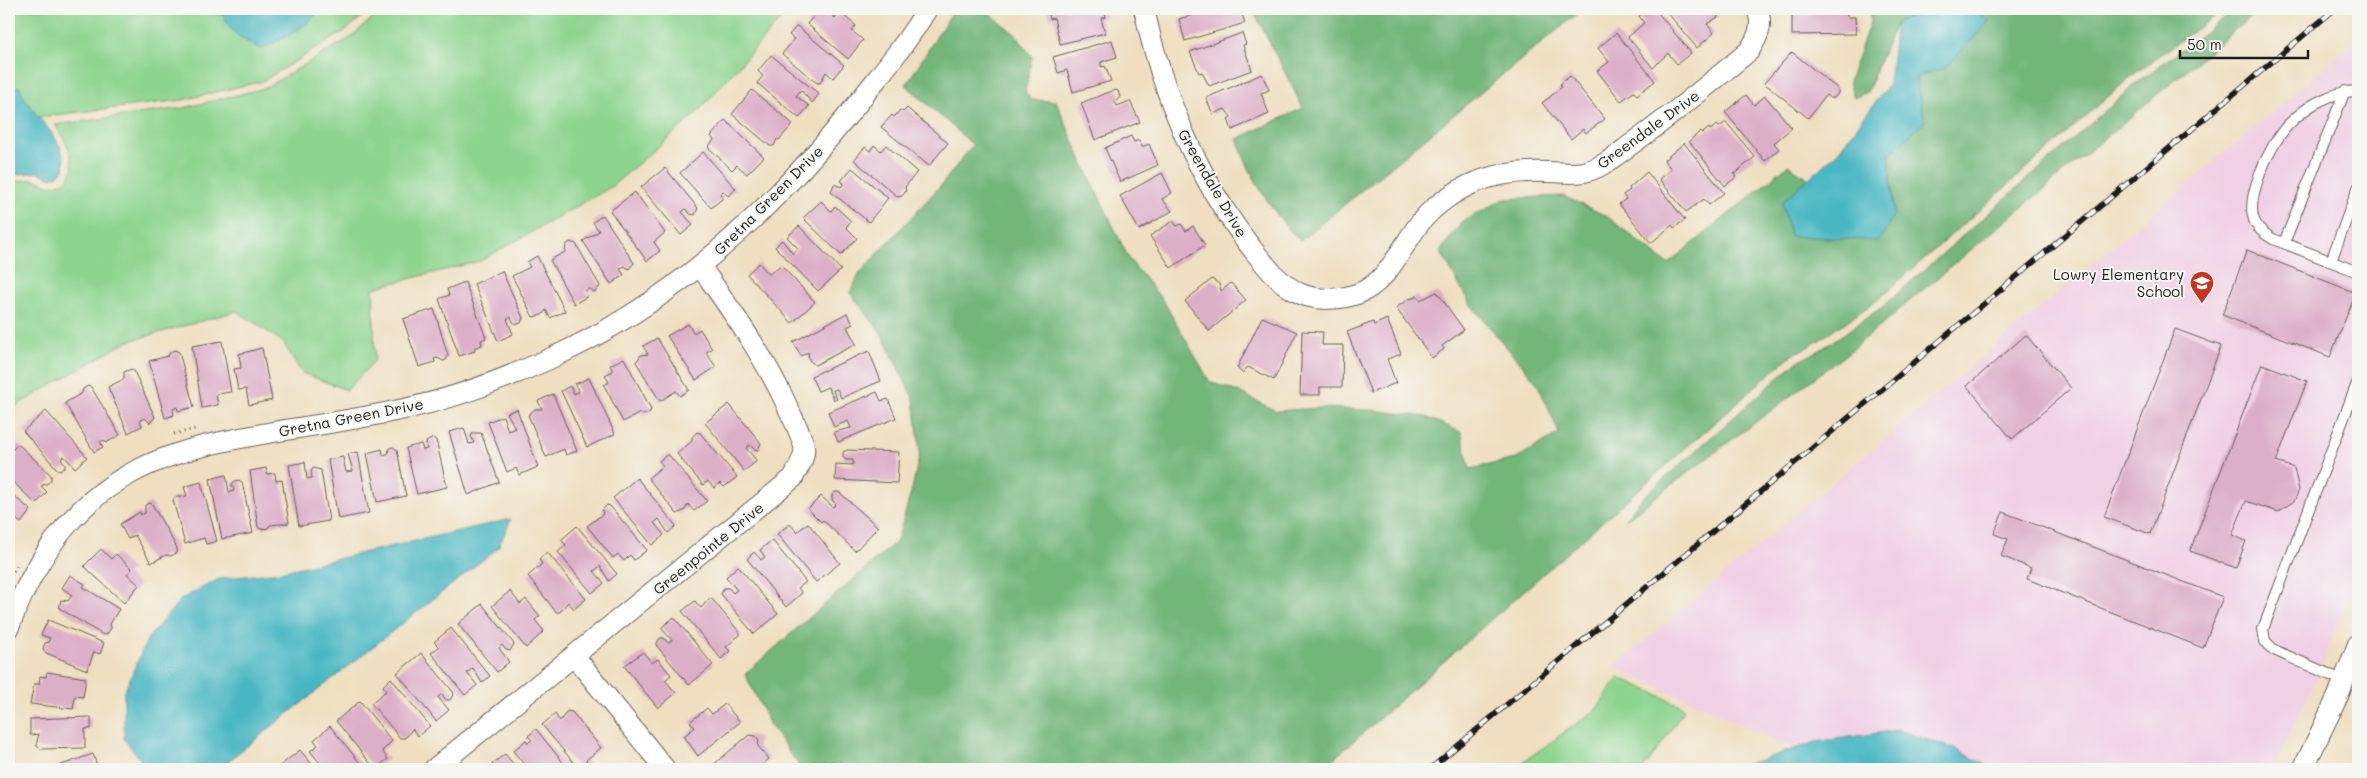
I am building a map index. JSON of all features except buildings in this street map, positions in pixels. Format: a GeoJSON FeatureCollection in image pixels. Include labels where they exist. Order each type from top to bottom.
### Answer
{"type":"FeatureCollection","features":[{"type":"Feature","properties":{"kind":"street","name":"Gretna Green Drive"},"geometry":{"type":"LineString","coordinates":[[9,627],[31,576],[59,534],[89,502],[141,467],[179,452],[212,442],[406,409],[478,387],[548,359],[637,311],[700,267],[743,230],[828,141],[909,39],[927,9]]}},
{"type":"Feature","properties":{"kind":"street","name":"Greendale Drive"},"geometry":{"type":"LineString","coordinates":[[1144,9],[1158,65],[1178,122],[1196,158],[1238,230],[1264,264],[1280,281],[1300,293],[1317,299],[1358,294],[1378,281],[1399,255],[1420,222],[1446,200],[1476,182],[1524,172],[1587,172],[1603,164],[1645,134],[1749,51],[1758,38],[1760,26],[1757,9]]}},
{"type":"Feature","properties":{"kind":"street","name":"Greenpointe Drive"},"geometry":{"type":"LineString","coordinates":[[434,769],[575,657],[793,478],[803,457],[804,446],[779,388],[754,341],[700,267]]}},
{"type":"Feature","properties":{"kind":"street"},"geometry":{"type":"LineString","coordinates":[[2303,769],[2344,681],[2358,644]]}},
{"type":"Feature","properties":{"kind":"street"},"geometry":{"type":"LineString","coordinates":[[575,657],[665,769]]}},
{"type":"Feature","properties":{"kind":"lane"},"geometry":{"type":"LineString","coordinates":[[2284,244],[2345,91]]}},
{"type":"Feature","properties":{"kind":"lane"},"geometry":{"type":"LineString","coordinates":[[2358,91],[2345,91],[2326,98],[2288,126],[2273,145],[2258,180],[2252,206],[2255,222],[2262,232],[2284,244],[2358,272]]}},
{"type":"Feature","properties":{"kind":"lane"},"geometry":{"type":"LineString","coordinates":[[2331,261],[2358,188]]}},
{"type":"Feature","properties":{"kind":"lane"},"geometry":{"type":"LineString","coordinates":[[2344,681],[2274,650],[2265,641],[2264,629],[2358,381]]}},
{"type":"Feature","properties":{"kind":"path"},"geometry":{"type":"LineString","coordinates":[[166,438],[200,427]]}},
{"type":"Feature","properties":{"kind":"path"},"geometry":{"type":"LineString","coordinates":[[9,580],[22,554]]}},
{"type":"Feature","properties":{"kind":"shaded area","name":"Lowry Elementary School"},"geometry":{"type":"Polygon","coordinates":[[[2358,40],[2358,568],[2317,678],[2273,769],[1840,769],[1614,667],[2358,40]]]}},
{"type":"Feature","properties":{"kind":"green space"},"geometry":{"type":"Polygon","coordinates":[[[9,9],[371,9],[345,31],[263,81],[182,100],[38,117],[57,141],[63,154],[64,170],[51,178],[38,172],[9,175],[9,9]]]}},
{"type":"Feature","properties":{"kind":"green space"},"geometry":{"type":"Polygon","coordinates":[[[383,9],[790,9],[694,116],[611,187],[480,261],[373,288],[375,360],[347,390],[302,373],[283,342],[237,311],[126,342],[19,404],[9,416],[9,183],[33,180],[52,185],[64,182],[70,176],[72,168],[69,149],[55,125],[184,108],[265,88],[350,38],[383,9]]]}},
{"type":"Feature","properties":{"kind":"green space"},"geometry":{"type":"Polygon","coordinates":[[[954,9],[989,9],[988,12],[1016,35],[1032,57],[1025,92],[1031,100],[1056,101],[1082,161],[1129,259],[1164,302],[1210,382],[1241,393],[1276,411],[1318,408],[1372,410],[1426,417],[1461,432],[1470,469],[1515,459],[1559,433],[1537,383],[1470,304],[1440,251],[1462,222],[1504,199],[1563,196],[1605,215],[1668,264],[1788,165],[1809,179],[1782,202],[1894,213],[1889,154],[1925,120],[1915,76],[1946,68],[1988,21],[1972,9],[2224,9],[2134,74],[1875,302],[1815,343],[1790,356],[1322,769],[849,769],[841,765],[800,767],[770,725],[745,674],[897,541],[912,489],[920,452],[914,400],[880,331],[850,293],[860,273],[942,184],[973,145],[906,85],[954,9]]]}},
{"type":"Feature","properties":{"kind":"green space"},"geometry":{"type":"Polygon","coordinates":[[[1254,9],[1583,9],[1300,241],[1263,194],[1255,181],[1237,139],[1303,108],[1254,9]]]}},
{"type":"Feature","properties":{"kind":"green space"},"geometry":{"type":"Polygon","coordinates":[[[1870,9],[1929,9],[1896,22],[1867,92],[1854,98],[1849,81],[1870,22],[1870,9]]]}},
{"type":"Feature","properties":{"kind":"green space"},"geometry":{"type":"Polygon","coordinates":[[[2236,9],[2260,9],[1845,355],[1625,520],[1639,501],[1795,363],[1820,350],[1881,308],[2140,80],[2236,9]]]}},
{"type":"Feature","properties":{"kind":"green space"},"geometry":{"type":"Polygon","coordinates":[[[1619,677],[1680,705],[1684,710],[1650,761],[1641,769],[1513,769],[1596,710],[1619,677]]]}},
{"type":"Feature","properties":{"kind":"water"},"geometry":{"type":"Polygon","coordinates":[[[213,9],[319,9],[316,15],[302,27],[262,49],[253,46],[238,36],[230,28],[222,14],[217,15],[213,9]]]}},
{"type":"Feature","properties":{"kind":"water"},"geometry":{"type":"Polygon","coordinates":[[[1929,9],[1972,9],[1989,21],[1946,68],[1915,77],[1925,121],[1889,154],[1894,214],[1879,241],[1790,236],[1782,202],[1838,152],[1889,84],[1896,22],[1929,9]]]}},
{"type":"Feature","properties":{"kind":"water"},"geometry":{"type":"Polygon","coordinates":[[[13,87],[20,87],[31,108],[60,147],[64,158],[64,170],[58,175],[51,178],[38,172],[9,175],[9,90],[13,87]]]}},
{"type":"Feature","properties":{"kind":"water"},"geometry":{"type":"Polygon","coordinates":[[[511,519],[498,548],[218,769],[148,769],[124,739],[124,692],[148,638],[181,599],[219,579],[279,572],[511,519]]]}},
{"type":"Feature","properties":{"kind":"water"},"geometry":{"type":"Polygon","coordinates":[[[1899,730],[1957,750],[1994,769],[1733,769],[1816,742],[1899,730]]]}},
{"type":"Feature","properties":{"kind":"railway"},"geometry":{"type":"LineString","coordinates":[[1430,769],[2335,9]]}},
{"type":"Feature","properties":{"kind":"place","name":"Lowry Elementary School"},"geometry":{"type":"Point","coordinates":[2202,304]}}]}
